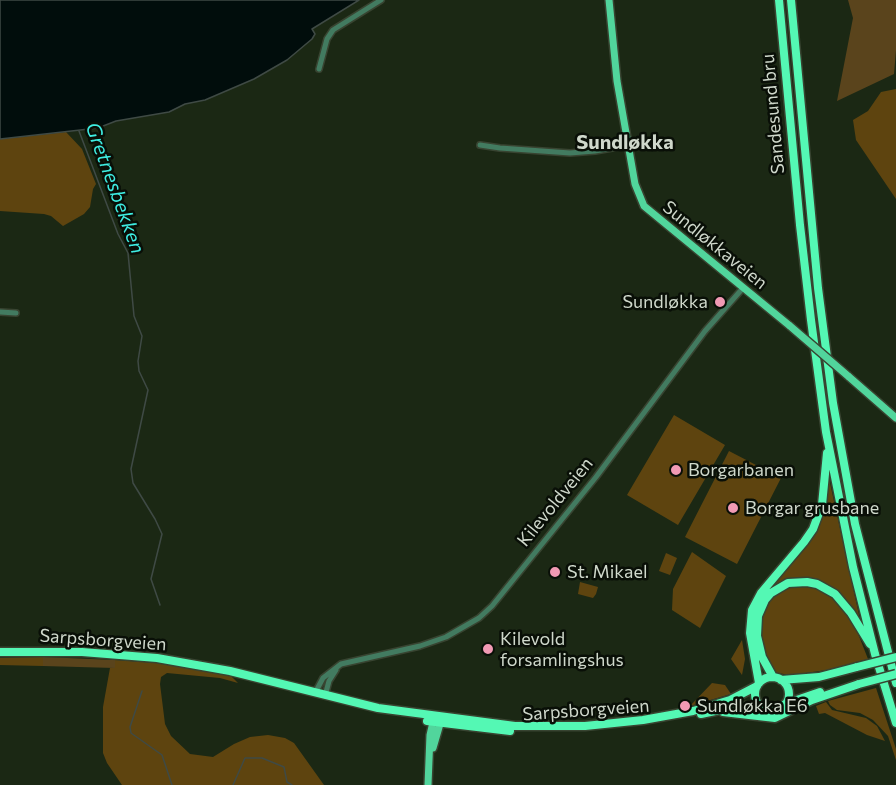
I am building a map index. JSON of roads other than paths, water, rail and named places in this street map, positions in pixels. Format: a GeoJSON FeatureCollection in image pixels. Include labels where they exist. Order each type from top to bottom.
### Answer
{"type":"FeatureCollection","features":[{"type":"Feature","properties":{"kind":"highway","name":"Sandesund bru"},"geometry":{"type":"LineString","coordinates":[[779,0],[800,225],[828,441]]}},
{"type":"Feature","properties":{"kind":"highway","name":"Sandesund bru"},"geometry":{"type":"LineString","coordinates":[[791,0],[824,341],[842,458],[867,575],[896,682]]}},
{"type":"Feature","properties":{"kind":"highway"},"geometry":{"type":"LineString","coordinates":[[828,441],[844,527],[875,654],[896,723]]}},
{"type":"Feature","properties":{"kind":"highway"},"geometry":{"type":"LineString","coordinates":[[828,441],[823,496],[816,522],[804,542],[761,593],[752,610],[750,633],[758,685],[756,700],[762,707],[776,710],[807,695],[896,674]]}},
{"type":"Feature","properties":{"kind":"highway"},"geometry":{"type":"LineString","coordinates":[[784,705],[788,691],[762,657],[757,636],[760,608],[771,593],[788,583],[817,584],[835,594],[851,613],[875,654]]}},
{"type":"Feature","properties":{"kind":"highway","name":"Sarpsborgveien"},"geometry":{"type":"LineString","coordinates":[[0,652],[82,652],[157,658],[230,671],[325,696],[437,721],[502,731],[561,732],[617,728],[739,706],[762,707]]}},
{"type":"Feature","properties":{"kind":"highway"},"geometry":{"type":"LineString","coordinates":[[758,685],[765,678],[819,677],[896,657]]}},
{"type":"Feature","properties":{"kind":"highway"},"geometry":{"type":"LineString","coordinates":[[697,715],[727,712],[775,718],[812,700],[859,684]]}},
{"type":"Feature","properties":{"kind":"highway","name":"Sarpsborgveien"},"geometry":{"type":"LineString","coordinates":[[437,721],[556,727],[603,725],[693,711],[730,700],[758,685]]}},
{"type":"Feature","properties":{"kind":"main road","name":"Sundløkkaveien"},"geometry":{"type":"LineString","coordinates":[[609,0],[617,81],[635,184],[644,206],[790,326],[896,418]]}},
{"type":"Feature","properties":{"kind":"main road"},"geometry":{"type":"LineString","coordinates":[[428,785],[430,735],[437,721]]}},
{"type":"Feature","properties":{"kind":"street"},"geometry":{"type":"LineString","coordinates":[[319,69],[327,39],[333,30],[381,0]]}},
{"type":"Feature","properties":{"kind":"street"},"geometry":{"type":"LineString","coordinates":[[480,144],[500,148],[570,153],[629,144]]}},
{"type":"Feature","properties":{"kind":"street","name":"Kilevoldveien"},"geometry":{"type":"LineString","coordinates":[[315,693],[323,678],[341,664],[446,637],[479,618],[492,606],[596,477],[703,333],[743,288]]}},
{"type":"Feature","properties":{"kind":"street"},"geometry":{"type":"LineString","coordinates":[[0,312],[16,313]]}},
{"type":"Feature","properties":{"kind":"street"},"geometry":{"type":"LineString","coordinates":[[325,696],[329,681],[341,664]]}},
{"type":"Feature","properties":{"kind":"waterway","name":"Gretnesbekken"},"geometry":{"type":"LineString","coordinates":[[79,131],[118,234],[128,253],[134,316],[142,336],[138,361],[139,371],[148,390],[131,469],[133,483],[162,534],[151,579],[160,605]]}},
{"type":"Feature","properties":{"kind":"waterway","name":"Gretnesbekken"},"geometry":{"type":"LineString","coordinates":[[142,691],[130,727],[131,733],[162,755],[172,785]]}},
{"type":"Feature","properties":{"kind":"waterway","name":"Gretnesbekken"},"geometry":{"type":"LineString","coordinates":[[233,785],[245,758],[262,758],[284,767],[287,782],[292,785]]}},
{"type":"Feature","properties":{"kind":"place","name":"Sundløkka"},"geometry":{"type":"Point","coordinates":[720,302]}},
{"type":"Feature","properties":{"kind":"place","name":"Borgarbanen"},"geometry":{"type":"Point","coordinates":[676,470]}},
{"type":"Feature","properties":{"kind":"place","name":"Borgar grusbane"},"geometry":{"type":"Point","coordinates":[733,508]}},
{"type":"Feature","properties":{"kind":"place","name":"St. Mikael"},"geometry":{"type":"Point","coordinates":[555,572]}},
{"type":"Feature","properties":{"kind":"place","name":"Kilevold forsamlingshus"},"geometry":{"type":"Point","coordinates":[488,649]}},
{"type":"Feature","properties":{"kind":"place","name":"Sundløkka E6"},"geometry":{"type":"Point","coordinates":[685,706]}},
{"type":"Feature","properties":{"kind":"district","name":"Sundløkka"},"geometry":{"type":"Point","coordinates":[625,142]}}]}
